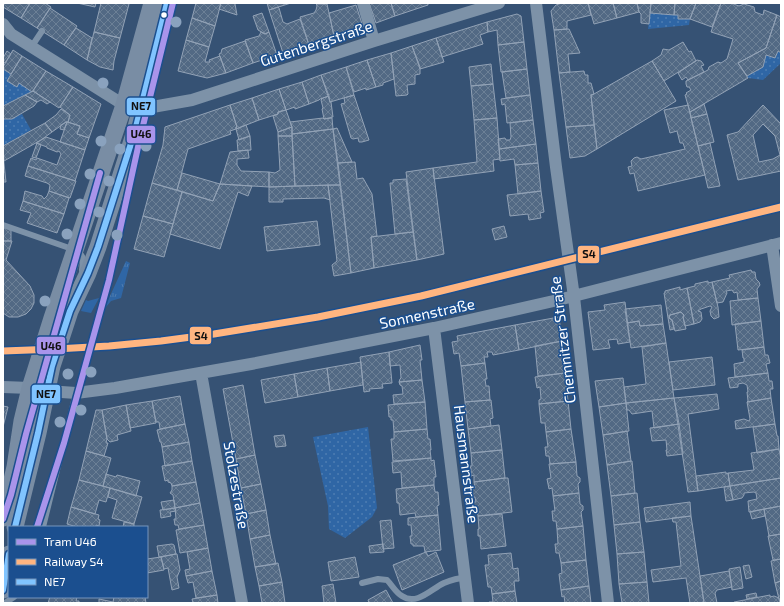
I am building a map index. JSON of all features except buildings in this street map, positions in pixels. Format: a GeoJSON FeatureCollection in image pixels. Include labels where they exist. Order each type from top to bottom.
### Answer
{"type":"FeatureCollection","features":[{"type":"Feature","properties":{"kind":"main road"},"geometry":{"type":"LineString","coordinates":[[3,518],[30,388],[124,105],[152,3]]}},
{"type":"Feature","properties":{"kind":"main road"},"geometry":{"type":"LineString","coordinates":[[15,526],[56,351],[70,311],[88,273],[98,247],[135,131],[167,3]]}},
{"type":"Feature","properties":{"kind":"main road"},"geometry":{"type":"LineString","coordinates":[[124,105],[141,109]]}},
{"type":"Feature","properties":{"kind":"main road"},"geometry":{"type":"LineString","coordinates":[[3,590],[8,560]]}},
{"type":"Feature","properties":{"kind":"street"},"geometry":{"type":"LineString","coordinates":[[363,3],[374,41]]}},
{"type":"Feature","properties":{"kind":"street","name":"Gutenbergstraße"},"geometry":{"type":"LineString","coordinates":[[141,109],[192,100],[374,41],[499,3]]}},
{"type":"Feature","properties":{"kind":"street","name":"Chemnitzer Straße"},"geometry":{"type":"LineString","coordinates":[[536,3],[574,297],[608,603]]}},
{"type":"Feature","properties":{"kind":"street"},"geometry":{"type":"LineString","coordinates":[[3,24],[12,34],[124,105]]}},
{"type":"Feature","properties":{"kind":"street"},"geometry":{"type":"LineString","coordinates":[[776,244],[781,306]]}},
{"type":"Feature","properties":{"kind":"street","name":"Sonnenstraße"},"geometry":{"type":"LineString","coordinates":[[3,386],[30,388],[48,387],[76,393],[201,373],[434,328],[574,297],[776,244]]}},
{"type":"Feature","properties":{"kind":"street","name":"Hausmannstraße"},"geometry":{"type":"LineString","coordinates":[[434,328],[468,603]]}},
{"type":"Feature","properties":{"kind":"street","name":"Stolzestraße"},"geometry":{"type":"LineString","coordinates":[[201,373],[242,603]]}},
{"type":"Feature","properties":{"kind":"lane"},"geometry":{"type":"LineString","coordinates":[[32,46],[42,31]]}},
{"type":"Feature","properties":{"kind":"lane"},"geometry":{"type":"LineString","coordinates":[[3,225],[75,250],[81,254],[83,258],[78,293]]}},
{"type":"Feature","properties":{"kind":"lane"},"geometry":{"type":"LineString","coordinates":[[43,526],[76,393]]}},
{"type":"Feature","properties":{"kind":"lane"},"geometry":{"type":"LineString","coordinates":[[362,583],[378,579],[387,580],[401,596],[410,600],[419,599],[438,586],[453,579],[465,578]]}},
{"type":"Feature","properties":{"kind":"green space"},"geometry":{"type":"Polygon","coordinates":[[[650,13],[678,15],[679,19],[690,19],[689,25],[648,29],[650,13]]]}},
{"type":"Feature","properties":{"kind":"green space"},"geometry":{"type":"Polygon","coordinates":[[[778,51],[781,53],[781,63],[763,80],[748,78],[747,76],[763,67],[766,55],[775,58],[778,51]]]}},
{"type":"Feature","properties":{"kind":"green space"},"geometry":{"type":"Polygon","coordinates":[[[3,69],[11,74],[7,81],[19,83],[33,91],[3,106],[3,69]]]}},
{"type":"Feature","properties":{"kind":"green space"},"geometry":{"type":"Polygon","coordinates":[[[22,114],[31,130],[3,146],[3,119],[12,118],[22,114]]]}},
{"type":"Feature","properties":{"kind":"green space"},"geometry":{"type":"Polygon","coordinates":[[[126,261],[130,263],[121,298],[111,301],[105,307],[126,261]]]}},
{"type":"Feature","properties":{"kind":"green space"},"geometry":{"type":"Polygon","coordinates":[[[99,298],[91,313],[81,311],[86,300],[88,301],[99,298]]]}},
{"type":"Feature","properties":{"kind":"green space"},"geometry":{"type":"Polygon","coordinates":[[[368,427],[377,508],[372,517],[345,538],[329,529],[328,506],[313,437],[368,427]]]}},
{"type":"Feature","properties":{"kind":"tram line","name":"U46"},"geometry":{"type":"LineString","coordinates":[[37,526],[64,443],[109,280],[140,138],[173,3]]}},
{"type":"Feature","properties":{"kind":"tram line","name":"U46"},"geometry":{"type":"LineString","coordinates":[[3,519],[11,495],[26,434],[100,173]]}},
{"type":"Feature","properties":{"kind":"rail line","name":"S4"},"geometry":{"type":"LineString","coordinates":[[3,351],[109,346],[161,341],[318,317],[421,296],[781,207]]}},
{"type":"Feature","properties":{"kind":"transit line","name":"NE7"},"geometry":{"type":"LineString","coordinates":[[15,526],[38,433],[52,366],[70,311],[88,273],[98,247],[135,131],[167,3]]}},
{"type":"Feature","properties":{"kind":"transit line","name":"NE7"},"geometry":{"type":"LineString","coordinates":[[3,590],[8,560]]}}]}
